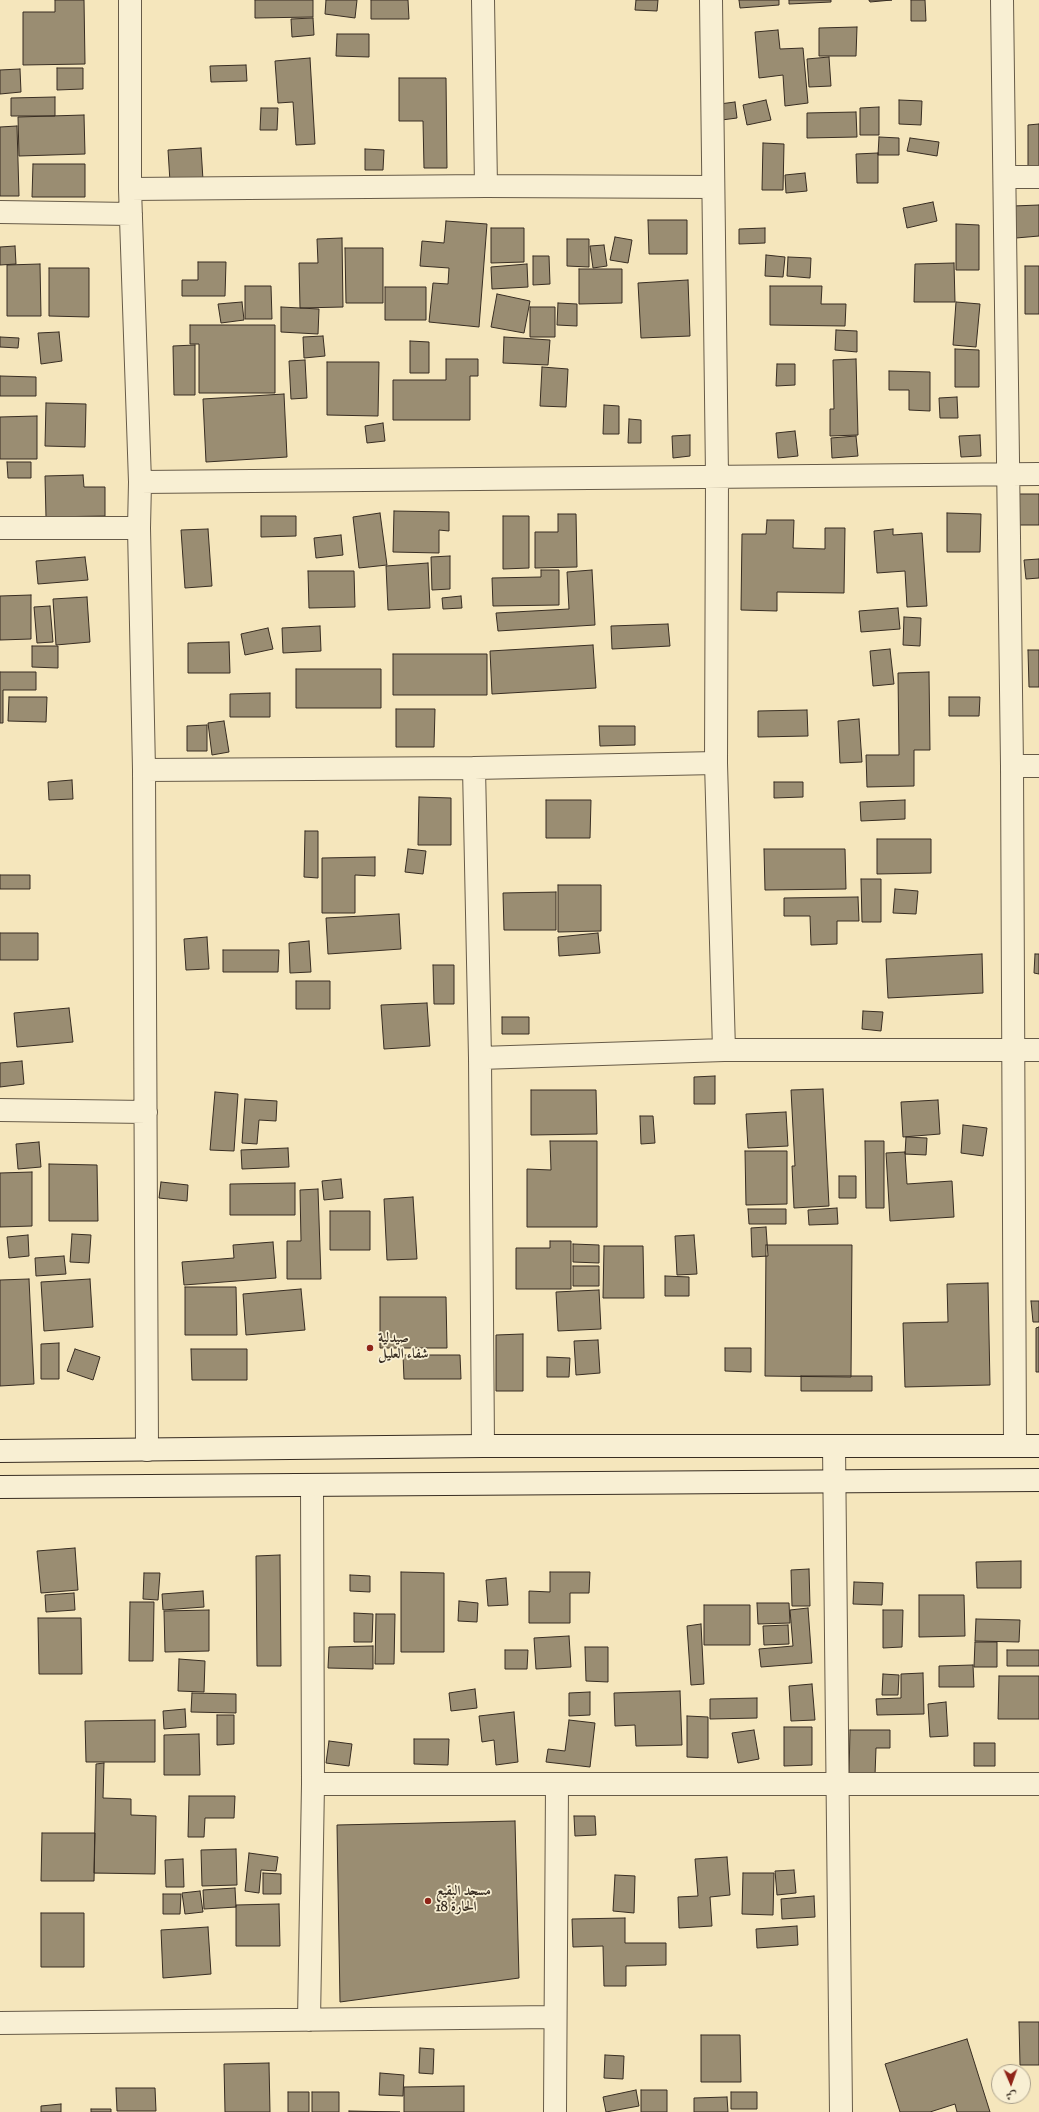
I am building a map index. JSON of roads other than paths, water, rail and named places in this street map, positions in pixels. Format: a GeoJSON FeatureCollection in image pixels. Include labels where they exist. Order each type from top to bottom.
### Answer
{"type":"FeatureCollection","features":[{"type":"Feature","properties":{"kind":"street"},"geometry":{"type":"LineString","coordinates":[[130,0],[130,189],[140,482],[138,528],[144,770],[147,1450]]}},
{"type":"Feature","properties":{"kind":"street"},"geometry":{"type":"LineString","coordinates":[[483,0],[486,186]]}},
{"type":"Feature","properties":{"kind":"street"},"geometry":{"type":"LineString","coordinates":[[712,0],[712,187],[717,476],[716,763],[724,1050]]}},
{"type":"Feature","properties":{"kind":"street"},"geometry":{"type":"LineString","coordinates":[[1002,0],[1012,766],[1015,1446]]}},
{"type":"Feature","properties":{"kind":"street"},"geometry":{"type":"LineString","coordinates":[[1005,177],[1039,177]]}},
{"type":"Feature","properties":{"kind":"street"},"geometry":{"type":"LineString","coordinates":[[130,189],[486,186],[712,187]]}},
{"type":"Feature","properties":{"kind":"street"},"geometry":{"type":"LineString","coordinates":[[0,212],[131,214]]}},
{"type":"Feature","properties":{"kind":"street"},"geometry":{"type":"LineString","coordinates":[[140,482],[1039,474]]}},
{"type":"Feature","properties":{"kind":"street"},"geometry":{"type":"LineString","coordinates":[[0,528],[138,528]]}},
{"type":"Feature","properties":{"kind":"street"},"geometry":{"type":"LineString","coordinates":[[144,770],[474,768],[716,763]]}},
{"type":"Feature","properties":{"kind":"street"},"geometry":{"type":"LineString","coordinates":[[1012,766],[1039,766]]}},
{"type":"Feature","properties":{"kind":"street"},"geometry":{"type":"LineString","coordinates":[[474,768],[480,1058],[483,1446]]}},
{"type":"Feature","properties":{"kind":"street"},"geometry":{"type":"LineString","coordinates":[[480,1058],[724,1050],[1039,1050]]}},
{"type":"Feature","properties":{"kind":"street"},"geometry":{"type":"LineString","coordinates":[[0,1110],[146,1112]]}},
{"type":"Feature","properties":{"kind":"street"},"geometry":{"type":"LineString","coordinates":[[0,1451],[483,1446],[1039,1446]]}},
{"type":"Feature","properties":{"kind":"street"},"geometry":{"type":"LineString","coordinates":[[834,1446],[841,2112]]}},
{"type":"Feature","properties":{"kind":"street"},"geometry":{"type":"LineString","coordinates":[[0,1487],[1039,1480]]}},
{"type":"Feature","properties":{"kind":"street"},"geometry":{"type":"LineString","coordinates":[[309,2020],[313,1784],[312,1485]]}},
{"type":"Feature","properties":{"kind":"street"},"geometry":{"type":"LineString","coordinates":[[313,1784],[1039,1784]]}},
{"type":"Feature","properties":{"kind":"street"},"geometry":{"type":"LineString","coordinates":[[555,2112],[554,2017],[557,1784]]}},
{"type":"Feature","properties":{"kind":"street"},"geometry":{"type":"LineString","coordinates":[[0,2023],[554,2017]]}},
{"type":"Feature","properties":{"kind":"place","name":"صيدلية شفاء العليل"},"geometry":{"type":"Point","coordinates":[370,1348]}},
{"type":"Feature","properties":{"kind":"place","name":"مسجد البقيع الحارة 18"},"geometry":{"type":"Point","coordinates":[428,1901]}}]}
